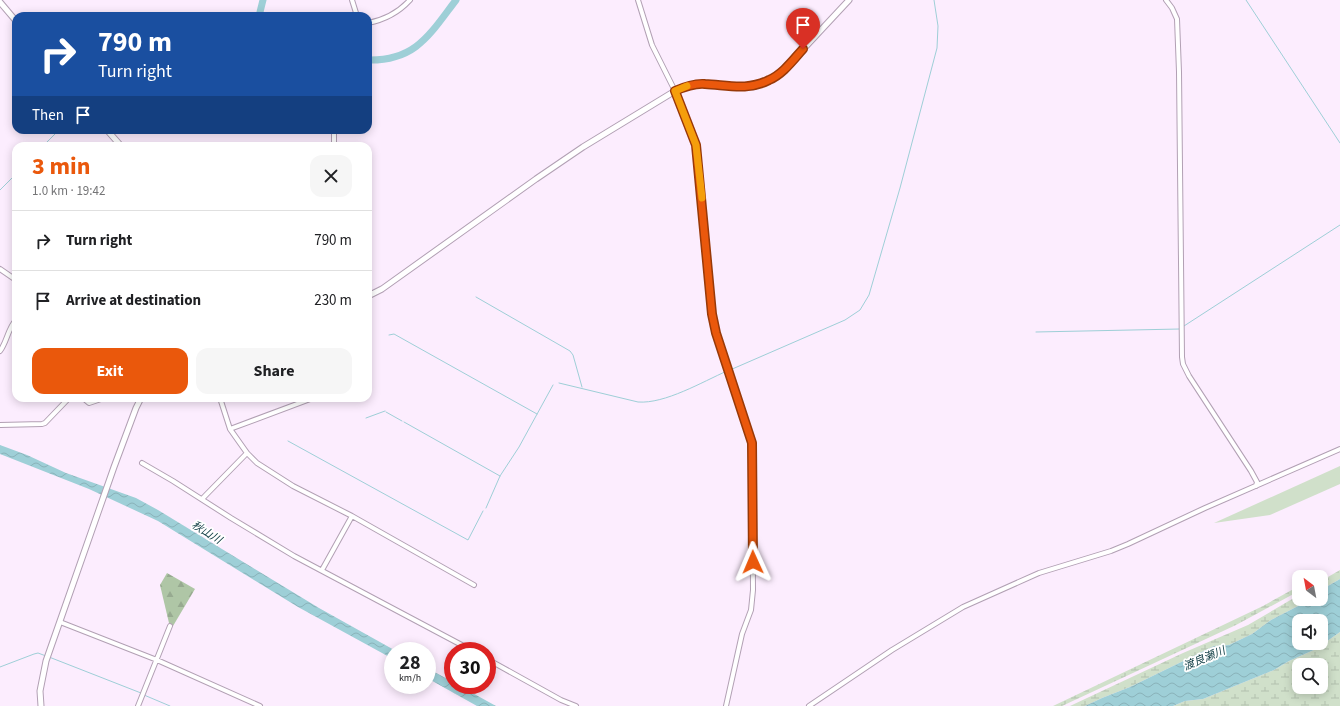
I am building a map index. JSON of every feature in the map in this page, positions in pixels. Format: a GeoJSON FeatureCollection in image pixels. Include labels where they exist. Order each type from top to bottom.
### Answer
{"type":"FeatureCollection","features":[{"type":"Feature","properties":{"kind":"street"},"geometry":{"type":"LineString","coordinates":[[352,0],[356,12]]}},
{"type":"Feature","properties":{"kind":"street"},"geometry":{"type":"LineString","coordinates":[[372,22],[383,19],[398,11],[410,0]]}},
{"type":"Feature","properties":{"kind":"street"},"geometry":{"type":"LineString","coordinates":[[638,0],[652,45],[675,91],[696,145],[712,314],[716,333],[752,443],[753,590],[751,610],[742,634],[726,706]]}},
{"type":"Feature","properties":{"kind":"street"},"geometry":{"type":"LineString","coordinates":[[372,294],[382,289],[583,147],[675,91],[689,85],[704,84],[731,87],[753,87],[770,80],[779,74],[794,59],[849,0]]}},
{"type":"Feature","properties":{"kind":"street"},"geometry":{"type":"LineString","coordinates":[[1166,0],[1176,15],[1178,25],[1183,364],[1189,376],[1252,471],[1257,482],[1256,486]]}},
{"type":"Feature","properties":{"kind":"street"},"geometry":{"type":"LineString","coordinates":[[0,2],[12,16]]}},
{"type":"Feature","properties":{"kind":"street"},"geometry":{"type":"LineString","coordinates":[[110,134],[118,142]]}},
{"type":"Feature","properties":{"kind":"street"},"geometry":{"type":"LineString","coordinates":[[0,269],[12,278]]}},
{"type":"Feature","properties":{"kind":"street"},"geometry":{"type":"LineString","coordinates":[[0,351],[12,326]]}},
{"type":"Feature","properties":{"kind":"street"},"geometry":{"type":"LineString","coordinates":[[0,425],[46,423],[65,402]]}},
{"type":"Feature","properties":{"kind":"street"},"geometry":{"type":"LineString","coordinates":[[41,706],[41,681],[46,660],[113,470],[139,402]]}},
{"type":"Feature","properties":{"kind":"street"},"geometry":{"type":"LineString","coordinates":[[221,402],[230,429],[247,453],[257,463],[293,486],[352,516],[474,584]]}},
{"type":"Feature","properties":{"kind":"street"},"geometry":{"type":"LineString","coordinates":[[230,429],[303,402]]}},
{"type":"Feature","properties":{"kind":"street"},"geometry":{"type":"LineString","coordinates":[[809,706],[892,650],[964,607],[1039,573],[1111,551],[1128,544],[1340,450]]}},
{"type":"Feature","properties":{"kind":"street"},"geometry":{"type":"LineString","coordinates":[[202,499],[247,453]]}},
{"type":"Feature","properties":{"kind":"street"},"geometry":{"type":"LineString","coordinates":[[142,463],[294,556],[456,642]]}},
{"type":"Feature","properties":{"kind":"street"},"geometry":{"type":"LineString","coordinates":[[322,570],[352,516]]}},
{"type":"Feature","properties":{"kind":"street"},"geometry":{"type":"LineString","coordinates":[[60,622],[157,660],[260,706]]}},
{"type":"Feature","properties":{"kind":"street"},"geometry":{"type":"LineString","coordinates":[[138,706],[170,626]]}},
{"type":"Feature","properties":{"kind":"street"},"geometry":{"type":"LineString","coordinates":[[496,664],[561,700],[576,706]]}},
{"type":"Feature","properties":{"kind":"green space"},"geometry":{"type":"Polygon","coordinates":[[[1340,466],[1340,484],[1270,515],[1214,523],[1340,466]]]}},
{"type":"Feature","properties":{"kind":"green space"},"geometry":{"type":"Polygon","coordinates":[[[1340,570],[1340,579],[1328,586],[1328,577],[1340,570]]]}},
{"type":"Feature","properties":{"kind":"green space"},"geometry":{"type":"Polygon","coordinates":[[[167,573],[195,589],[173,626],[169,623],[160,585],[167,573]]]}},
{"type":"Feature","properties":{"kind":"green space"},"geometry":{"type":"Polygon","coordinates":[[[1292,590],[1292,595],[1236,625],[1062,706],[1053,706],[1263,606],[1292,590]]]}},
{"type":"Feature","properties":{"kind":"green space"},"geometry":{"type":"Polygon","coordinates":[[[1292,599],[1292,606],[1298,606],[1271,620],[1252,634],[1229,645],[1214,646],[1130,687],[1085,706],[1070,706],[1183,653],[1248,625],[1292,599]]]}},
{"type":"Feature","properties":{"kind":"green space"},"geometry":{"type":"Polygon","coordinates":[[[1340,632],[1340,706],[1173,706],[1185,701],[1203,699],[1274,670],[1292,660],[1292,694],[1328,694],[1328,658],[1296,658],[1314,650],[1328,650],[1328,640],[1340,632]]]}},
{"type":"Feature","properties":{"kind":"water"},"geometry":{"type":"Polygon","coordinates":[[[0,445],[27,455],[66,473],[136,498],[319,608],[384,644],[384,654],[298,607],[158,521],[89,489],[0,454],[0,445]]]}},
{"type":"Feature","properties":{"kind":"water","name":"渡良瀬川"},"geometry":{"type":"Polygon","coordinates":[[[1340,579],[1340,632],[1328,640],[1328,614],[1292,614],[1292,650],[1314,650],[1296,658],[1292,658],[1292,660],[1274,670],[1203,699],[1185,701],[1173,706],[1085,706],[1130,687],[1214,646],[1229,645],[1252,634],[1271,620],[1298,606],[1328,606],[1328,586],[1340,579]]]}},
{"type":"Feature","properties":{"kind":"water"},"geometry":{"type":"Polygon","coordinates":[[[436,673],[444,677],[444,688],[436,683],[436,673]]]}},
{"type":"Feature","properties":{"kind":"water"},"geometry":{"type":"Polygon","coordinates":[[[456,694],[474,694],[496,706],[477,706],[456,694]]]}},
{"type":"Feature","properties":{"kind":"waterway"},"geometry":{"type":"LineString","coordinates":[[260,12],[263,0]]}},
{"type":"Feature","properties":{"kind":"waterway"},"geometry":{"type":"LineString","coordinates":[[372,60],[398,56],[420,43],[438,24],[456,0]]}},
{"type":"Feature","properties":{"kind":"waterway"},"geometry":{"type":"LineString","coordinates":[[730,370],[845,320],[860,310],[869,295],[900,188],[937,48],[938,26],[934,0]]}},
{"type":"Feature","properties":{"kind":"waterway"},"geometry":{"type":"LineString","coordinates":[[1246,0],[1340,143]]}},
{"type":"Feature","properties":{"kind":"waterway"},"geometry":{"type":"LineString","coordinates":[[47,142],[55,134]]}},
{"type":"Feature","properties":{"kind":"waterway"},"geometry":{"type":"LineString","coordinates":[[0,190],[12,178]]}},
{"type":"Feature","properties":{"kind":"waterway"},"geometry":{"type":"LineString","coordinates":[[1184,326],[1340,225]]}},
{"type":"Feature","properties":{"kind":"waterway"},"geometry":{"type":"LineString","coordinates":[[476,297],[570,351],[573,355],[582,387]]}},
{"type":"Feature","properties":{"kind":"waterway"},"geometry":{"type":"LineString","coordinates":[[1036,332],[1180,329]]}},
{"type":"Feature","properties":{"kind":"waterway"},"geometry":{"type":"LineString","coordinates":[[389,335],[394,334],[537,414]]}},
{"type":"Feature","properties":{"kind":"waterway"},"geometry":{"type":"LineString","coordinates":[[559,383],[638,402],[649,402],[671,396],[727,371]]}},
{"type":"Feature","properties":{"kind":"waterway"},"geometry":{"type":"LineString","coordinates":[[486,508],[500,476],[519,447],[553,385]]}},
{"type":"Feature","properties":{"kind":"waterway"},"geometry":{"type":"LineString","coordinates":[[366,418],[385,411]]}},
{"type":"Feature","properties":{"kind":"waterway"},"geometry":{"type":"LineString","coordinates":[[386,412],[402,421]]}},
{"type":"Feature","properties":{"kind":"waterway"},"geometry":{"type":"LineString","coordinates":[[404,422],[500,476]]}},
{"type":"Feature","properties":{"kind":"waterway"},"geometry":{"type":"LineString","coordinates":[[288,441],[468,540],[483,511]]}},
{"type":"Feature","properties":{"kind":"waterway"},"geometry":{"type":"LineString","coordinates":[[0,667],[38,653],[46,656]]}},
{"type":"Feature","properties":{"kind":"waterway"},"geometry":{"type":"LineString","coordinates":[[49,657],[141,693]]}},
{"type":"Feature","properties":{"kind":"waterway"},"geometry":{"type":"LineString","coordinates":[[144,695],[170,706]]}},
{"type":"Feature","properties":{"kind":"slow traffic"},"geometry":{"type":"LineString","coordinates":[[687,86],[675,91],[695,139],[702,198]]}},
{"type":"Feature","properties":{"kind":"route"},"geometry":{"type":"LineString","coordinates":[[753,562],[752,443],[716,333],[712,314],[695,139],[675,91],[689,85],[704,84],[753,87],[770,80],[779,74],[803,49]]}},
{"type":"Feature","properties":{"kind":"water label","name":"秋山川"},"geometry":{"type":"Point","coordinates":[207,532]}}]}
